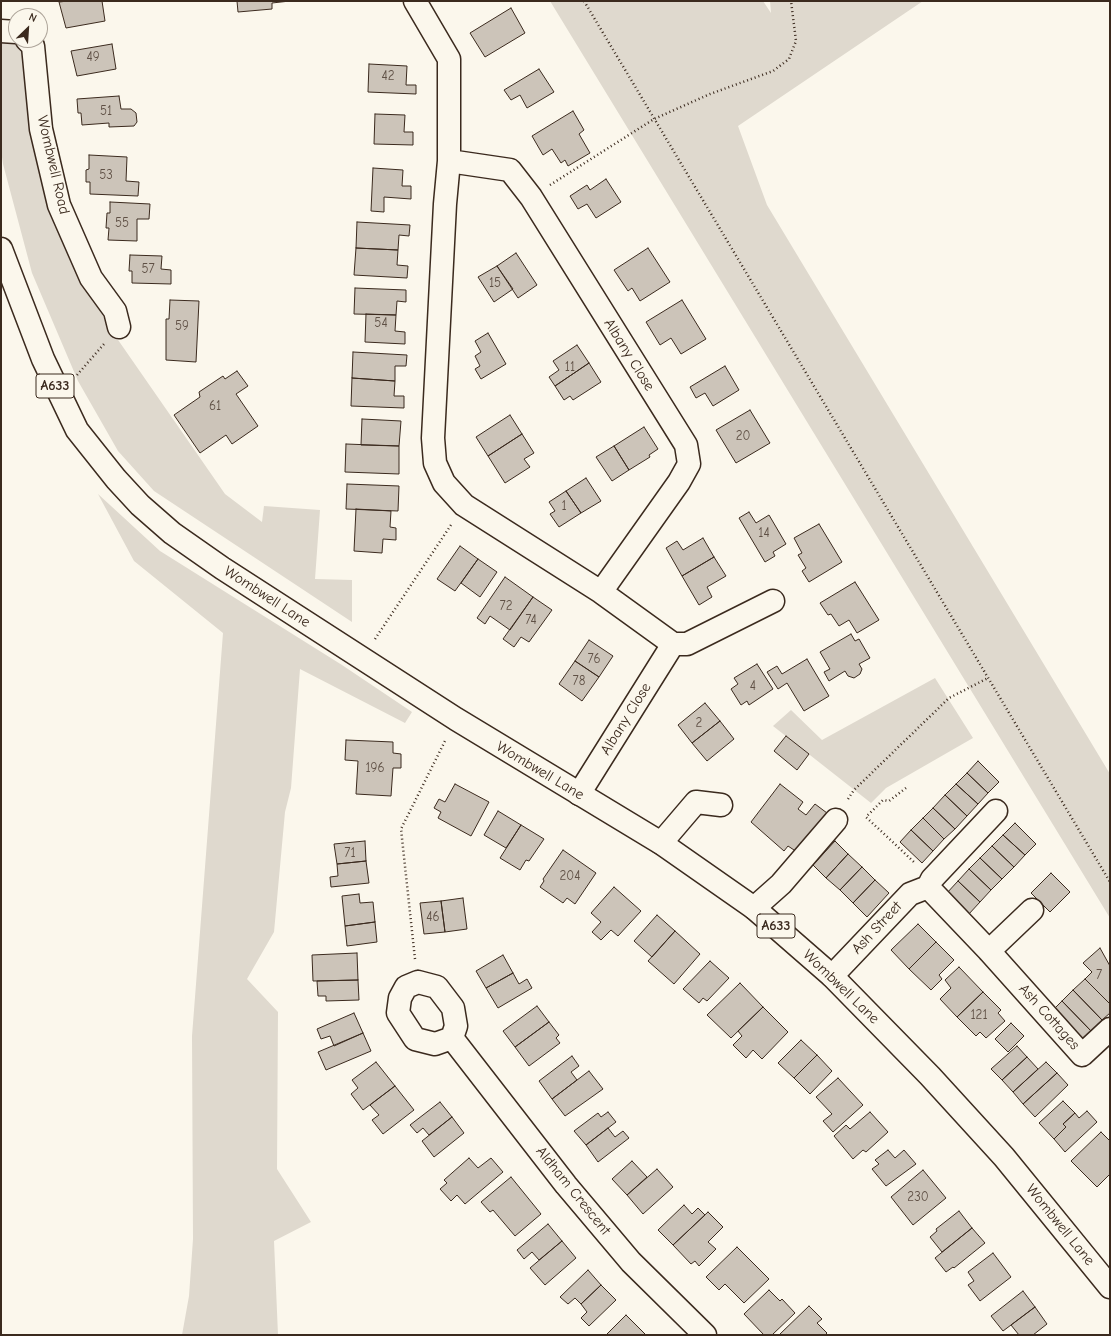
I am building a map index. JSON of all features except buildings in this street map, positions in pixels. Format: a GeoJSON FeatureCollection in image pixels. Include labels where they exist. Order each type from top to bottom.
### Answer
{"type":"FeatureCollection","features":[{"type":"Feature","properties":{"kind":"street"},"geometry":{"type":"LineString","coordinates":[[415,1],[449,59],[449,161],[444,204],[433,438],[435,463],[444,483],[464,505],[601,592],[673,644],[687,644],[773,601]]}},
{"type":"Feature","properties":{"kind":"street","name":"Wombwell Road"},"geometry":{"type":"LineString","coordinates":[[34,48],[42,129],[59,204],[91,278],[115,311],[119,327]]}},
{"type":"Feature","properties":{"kind":"street","name":"Albany Close"},"geometry":{"type":"LineString","coordinates":[[449,161],[510,170],[531,197],[686,446],[689,464],[679,482],[601,592]]}},
{"type":"Feature","properties":{"kind":"street","name":"Wombwell Lane"},"geometry":{"type":"LineString","coordinates":[[1,249],[19,301],[60,396],[78,430],[116,480],[140,505],[172,533],[222,568],[456,719],[661,843],[754,908],[832,976],[930,1076],[1004,1157],[1110,1287]]}},
{"type":"Feature","properties":{"kind":"street","name":"Albany Close"},"geometry":{"type":"LineString","coordinates":[[579,794],[673,644]]}},
{"type":"Feature","properties":{"kind":"street"},"geometry":{"type":"LineString","coordinates":[[661,843],[696,802],[721,805]]}},
{"type":"Feature","properties":{"kind":"street","name":"Ash Street"},"geometry":{"type":"LineString","coordinates":[[832,976],[910,894],[930,883],[996,811]]}},
{"type":"Feature","properties":{"kind":"street"},"geometry":{"type":"LineString","coordinates":[[754,908],[781,884],[836,820]]}},
{"type":"Feature","properties":{"kind":"street"},"geometry":{"type":"LineString","coordinates":[[930,883],[989,950],[1032,910]]}},
{"type":"Feature","properties":{"kind":"street","name":"Ash Cottages"},"geometry":{"type":"LineString","coordinates":[[989,950],[1082,1055],[1110,1029]]}},
{"type":"Feature","properties":{"kind":"street"},"geometry":{"type":"LineString","coordinates":[[418,982],[437,987],[453,1008],[456,1026],[452,1038],[434,1044],[416,1039],[398,1013],[400,998],[406,987],[418,982]]}},
{"type":"Feature","properties":{"kind":"street","name":"Aldham Crescent"},"geometry":{"type":"LineString","coordinates":[[452,1038],[571,1191],[631,1262],[705,1335]]}},
{"type":"Feature","properties":{"kind":"path"},"geometry":{"type":"LineString","coordinates":[[584,1],[1110,882]]}},
{"type":"Feature","properties":{"kind":"path"},"geometry":{"type":"LineString","coordinates":[[531,197],[654,119],[710,94],[773,71],[789,59],[796,41],[791,1]]}},
{"type":"Feature","properties":{"kind":"path"},"geometry":{"type":"LineString","coordinates":[[60,396],[119,327]]}},
{"type":"Feature","properties":{"kind":"path"},"geometry":{"type":"LineString","coordinates":[[363,658],[464,505]]}},
{"type":"Feature","properties":{"kind":"path"},"geometry":{"type":"LineString","coordinates":[[836,820],[854,790],[949,698],[988,678]]}},
{"type":"Feature","properties":{"kind":"path"},"geometry":{"type":"LineString","coordinates":[[418,982],[401,829],[456,719]]}},
{"type":"Feature","properties":{"kind":"path"},"geometry":{"type":"LineString","coordinates":[[906,788],[889,801],[883,800],[866,817],[930,883]]}},
{"type":"Feature","properties":{"kind":"shaded area"},"geometry":{"type":"Polygon","coordinates":[[[550,1],[763,1],[771,13],[770,1],[923,1],[738,126],[767,205],[1110,774],[1110,918],[550,1]]]}},
{"type":"Feature","properties":{"kind":"shaded area"},"geometry":{"type":"Polygon","coordinates":[[[1,40],[8,40],[8,48],[22,48],[65,242],[107,324],[225,494],[262,522],[264,506],[320,510],[315,579],[352,580],[352,622],[154,491],[118,451],[78,381],[32,273],[3,164],[1,150],[1,40]]]}},
{"type":"Feature","properties":{"kind":"shaded area"},"geometry":{"type":"Polygon","coordinates":[[[98,494],[160,551],[342,665],[412,712],[405,723],[300,669],[291,788],[285,812],[274,932],[247,979],[278,1012],[277,1169],[311,1222],[274,1241],[278,1335],[182,1335],[189,1296],[193,1239],[192,1036],[223,633],[134,561],[98,494]]]}},
{"type":"Feature","properties":{"kind":"shaded area"},"geometry":{"type":"Polygon","coordinates":[[[935,678],[973,738],[886,788],[871,803],[773,726],[791,710],[822,740],[935,678]]]}}]}
